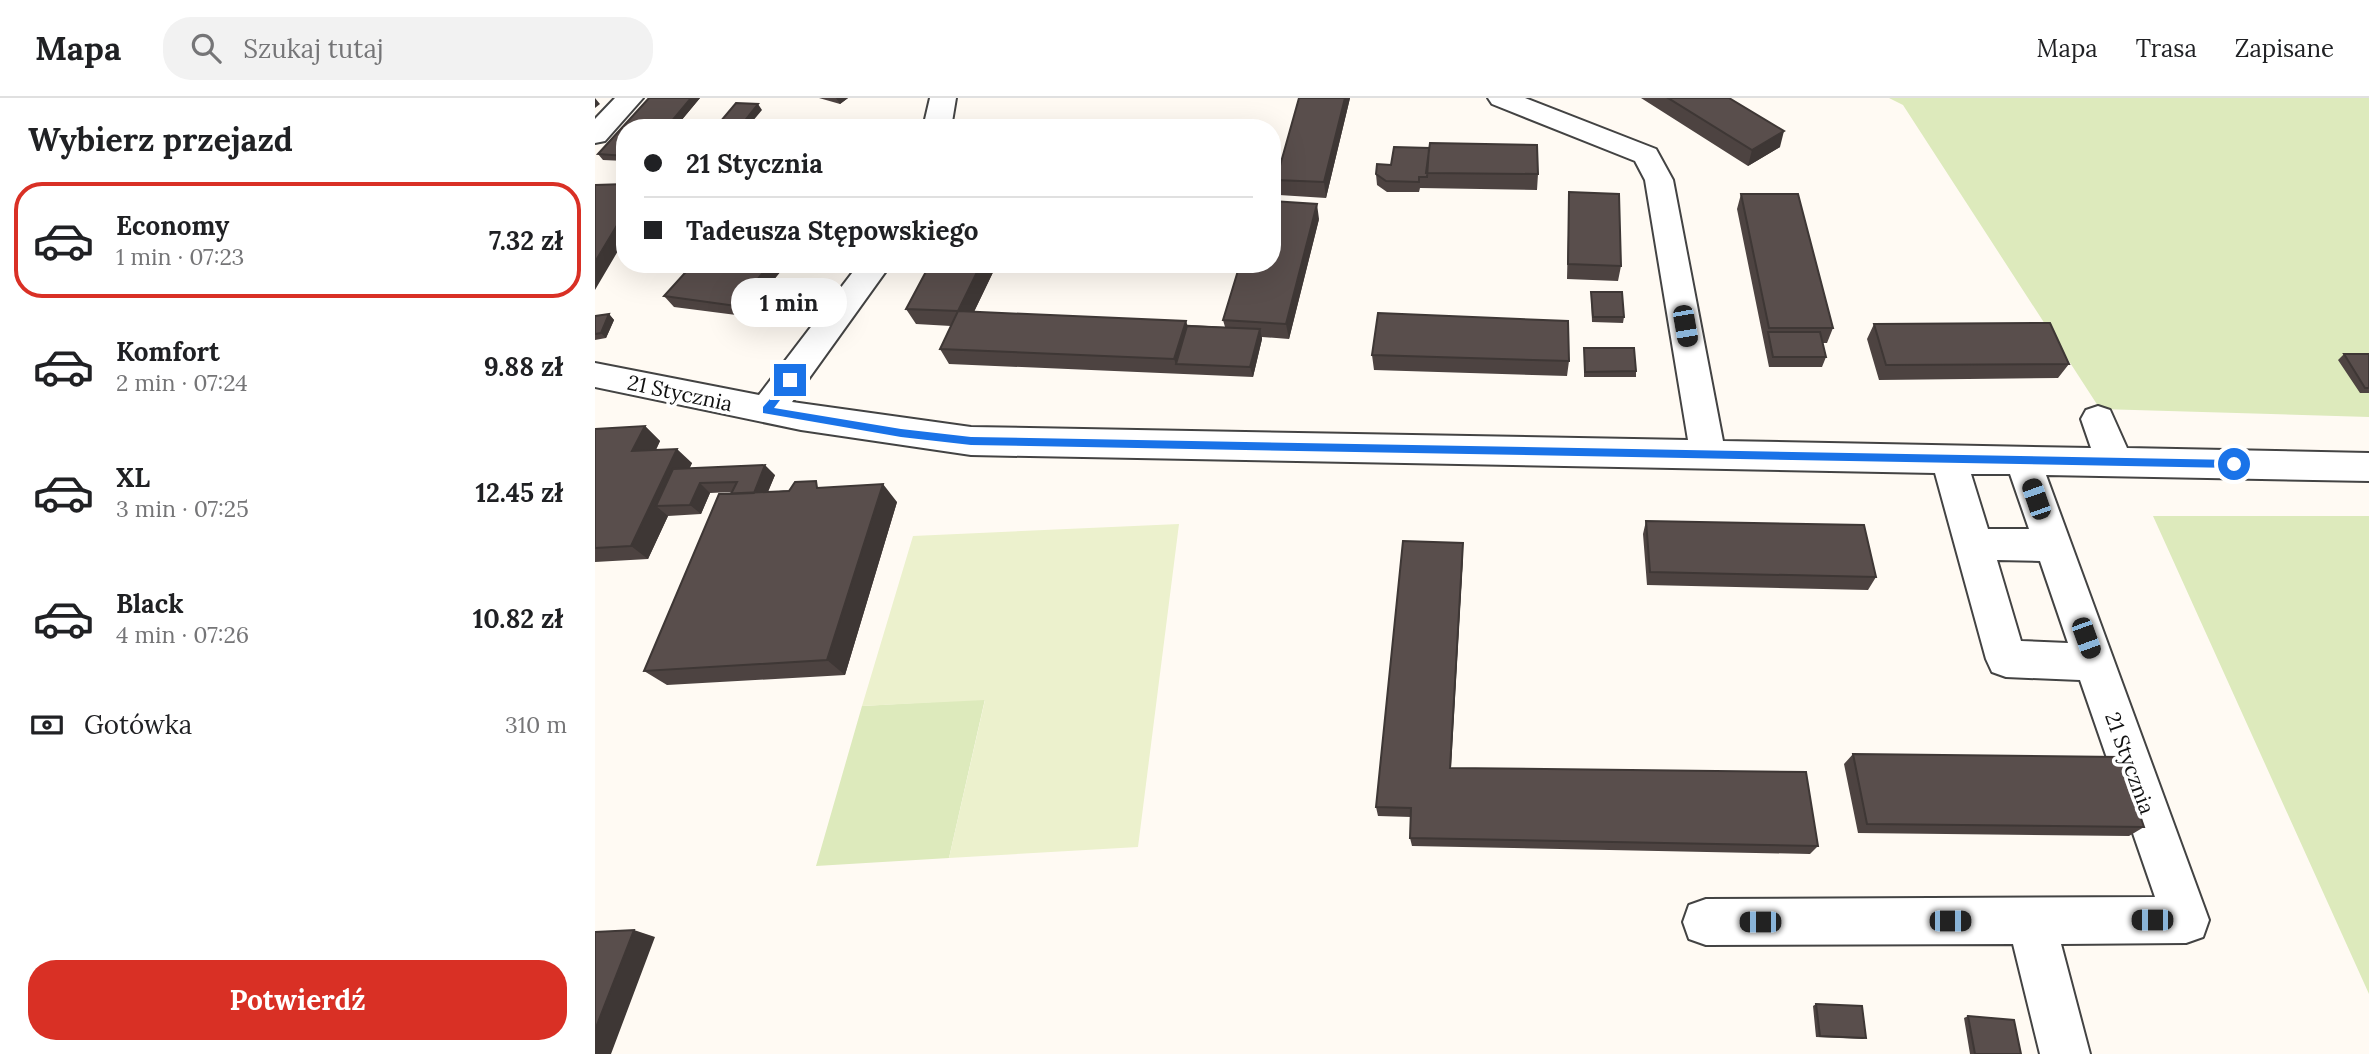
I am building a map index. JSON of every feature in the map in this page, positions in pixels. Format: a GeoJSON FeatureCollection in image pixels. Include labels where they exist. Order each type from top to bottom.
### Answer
{"type":"FeatureCollection","features":[{"type":"Feature","properties":{"kind":"street"},"geometry":{"type":"LineString","coordinates":[[595,135],[630,98]]}},
{"type":"Feature","properties":{"kind":"street"},"geometry":{"type":"LineString","coordinates":[[939,119],[943,98]]}},
{"type":"Feature","properties":{"kind":"street"},"geometry":{"type":"LineString","coordinates":[[1501,98],[1646,155],[1659,180],[1708,454]]}},
{"type":"Feature","properties":{"kind":"street"},"geometry":{"type":"LineString","coordinates":[[767,410],[869,273]]}},
{"type":"Feature","properties":{"kind":"street","name":"21 Stycznia"},"geometry":{"type":"LineString","coordinates":[[595,375],[767,410],[901,433],[1019,443],[2369,467]]}},
{"type":"Feature","properties":{"kind":"street"},"geometry":{"type":"LineString","coordinates":[[2098,419],[2114,462]]}},
{"type":"Feature","properties":{"kind":"street"},"geometry":{"type":"LineString","coordinates":[[1949,459],[2006,659],[2095,662]]}},
{"type":"Feature","properties":{"kind":"street","name":"21 Stycznia"},"geometry":{"type":"LineString","coordinates":[[1706,922],[2186,920],[2023,460]]}},
{"type":"Feature","properties":{"kind":"street"},"geometry":{"type":"LineString","coordinates":[[1974,544],[2052,545]]}},
{"type":"Feature","properties":{"kind":"street"},"geometry":{"type":"LineString","coordinates":[[2031,921],[2064,1054]]}},
{"type":"Feature","properties":{"kind":"green space"},"geometry":{"type":"Polygon","coordinates":[[[1889,98],[2369,98],[2369,417],[2100,409],[1903,105],[1889,98]]]}},
{"type":"Feature","properties":{"kind":"green space"},"geometry":{"type":"Polygon","coordinates":[[[2153,516],[2369,516],[2369,994],[2153,516]]]}},
{"type":"Feature","properties":{"kind":"green space"},"geometry":{"type":"Polygon","coordinates":[[[1179,524],[1138,847],[949,858],[985,700],[862,706],[913,536],[1179,524]]]}},
{"type":"Feature","properties":{"kind":"green space"},"geometry":{"type":"Polygon","coordinates":[[[985,699],[949,858],[816,866],[862,706],[985,699]]]}},
{"type":"Feature","properties":{"kind":"building"},"geometry":{"type":"Polygon","coordinates":[[[649,98],[691,98],[674,119],[630,119],[649,98]]]}},
{"type":"Feature","properties":{"kind":"building"},"geometry":{"type":"Polygon","coordinates":[[[1299,98],[1345,98],[1324,182],[1281,180],[1281,162],[1299,98]]]}},
{"type":"Feature","properties":{"kind":"building"},"geometry":{"type":"Polygon","coordinates":[[[1668,98],[1729,98],[1784,131],[1752,150],[1668,98]]]}},
{"type":"Feature","properties":{"kind":"building"},"geometry":{"type":"Polygon","coordinates":[[[736,103],[758,104],[746,119],[723,119],[736,103]]]}},
{"type":"Feature","properties":{"kind":"building"},"geometry":{"type":"Polygon","coordinates":[[[616,134],[616,155],[598,154],[616,134]]]}},
{"type":"Feature","properties":{"kind":"building"},"geometry":{"type":"Polygon","coordinates":[[[1430,143],[1537,145],[1538,174],[1426,173],[1430,143]]]}},
{"type":"Feature","properties":{"kind":"building"},"geometry":{"type":"Polygon","coordinates":[[[1394,147],[1429,148],[1427,177],[1419,177],[1419,182],[1386,181],[1376,174],[1377,164],[1391,165],[1394,147]]]}},
{"type":"Feature","properties":{"kind":"building"},"geometry":{"type":"Polygon","coordinates":[[[616,184],[616,227],[595,262],[595,185],[616,184]]]}},
{"type":"Feature","properties":{"kind":"building"},"geometry":{"type":"Polygon","coordinates":[[[1569,192],[1619,194],[1621,266],[1568,264],[1569,192]]]}},
{"type":"Feature","properties":{"kind":"building"},"geometry":{"type":"Polygon","coordinates":[[[1741,194],[1798,194],[1833,328],[1769,328],[1741,194]]]}},
{"type":"Feature","properties":{"kind":"building"},"geometry":{"type":"Polygon","coordinates":[[[1281,202],[1317,204],[1286,324],[1223,320],[1237,273],[1281,273],[1281,202]]]}},
{"type":"Feature","properties":{"kind":"building"},"geometry":{"type":"Polygon","coordinates":[[[685,273],[763,273],[736,306],[664,296],[685,273]]]}},
{"type":"Feature","properties":{"kind":"building"},"geometry":{"type":"Polygon","coordinates":[[[925,273],[977,273],[958,311],[906,309],[925,273]]]}},
{"type":"Feature","properties":{"kind":"building"},"geometry":{"type":"Polygon","coordinates":[[[1591,292],[1622,292],[1624,317],[1593,317],[1591,292]]]}},
{"type":"Feature","properties":{"kind":"building"},"geometry":{"type":"Polygon","coordinates":[[[958,311],[1186,321],[1174,359],[940,349],[958,311]]]}},
{"type":"Feature","properties":{"kind":"building"},"geometry":{"type":"Polygon","coordinates":[[[1378,313],[1568,321],[1569,361],[1372,355],[1378,313]]]}},
{"type":"Feature","properties":{"kind":"building"},"geometry":{"type":"Polygon","coordinates":[[[609,314],[601,333],[595,334],[595,316],[609,314]]]}},
{"type":"Feature","properties":{"kind":"building"},"geometry":{"type":"Polygon","coordinates":[[[2050,323],[2069,364],[1886,365],[1874,324],[2050,323]]]}},
{"type":"Feature","properties":{"kind":"building"},"geometry":{"type":"Polygon","coordinates":[[[1187,326],[1260,329],[1250,367],[1176,364],[1187,326]]]}},
{"type":"Feature","properties":{"kind":"building"},"geometry":{"type":"Polygon","coordinates":[[[1768,332],[1820,332],[1826,357],[1773,357],[1768,332]]]}},
{"type":"Feature","properties":{"kind":"building"},"geometry":{"type":"Polygon","coordinates":[[[1584,348],[1634,348],[1636,371],[1585,372],[1584,348]]]}},
{"type":"Feature","properties":{"kind":"building"},"geometry":{"type":"Polygon","coordinates":[[[2344,354],[2369,354],[2369,388],[2365,388],[2344,354]]]}},
{"type":"Feature","properties":{"kind":"building"},"geometry":{"type":"Polygon","coordinates":[[[645,426],[632,451],[677,449],[631,546],[595,548],[595,429],[645,426]]]}},
{"type":"Feature","properties":{"kind":"building"},"geometry":{"type":"Polygon","coordinates":[[[765,465],[754,493],[731,494],[737,482],[700,483],[690,505],[656,506],[673,469],[765,465]]]}},
{"type":"Feature","properties":{"kind":"building"},"geometry":{"type":"Polygon","coordinates":[[[816,481],[817,488],[883,484],[827,660],[644,671],[719,494],[789,491],[795,482],[816,481]]]}},
{"type":"Feature","properties":{"kind":"building"},"geometry":{"type":"Polygon","coordinates":[[[1646,521],[1864,525],[1876,577],[1650,572],[1646,521]]]}},
{"type":"Feature","properties":{"kind":"building"},"geometry":{"type":"Polygon","coordinates":[[[1403,541],[1463,543],[1450,768],[1806,772],[1818,846],[1410,838],[1411,808],[1376,807],[1403,541]]]}},
{"type":"Feature","properties":{"kind":"building"},"geometry":{"type":"Polygon","coordinates":[[[1853,754],[2120,757],[2144,827],[1867,824],[1853,754]]]}},
{"type":"Feature","properties":{"kind":"building"},"geometry":{"type":"Polygon","coordinates":[[[634,930],[595,1030],[595,932],[634,930]]]}},
{"type":"Feature","properties":{"kind":"building"},"geometry":{"type":"Polygon","coordinates":[[[1816,1004],[1862,1006],[1866,1038],[1820,1036],[1816,1004]]]}},
{"type":"Feature","properties":{"kind":"building"},"geometry":{"type":"Polygon","coordinates":[[[1968,1016],[2014,1020],[2021,1054],[1975,1054],[1968,1016]]]}},
{"type":"Feature","properties":{"kind":"route"},"geometry":{"type":"LineString","coordinates":[[790,380],[767,410],[901,433],[971,441],[2234,464]]}}]}
